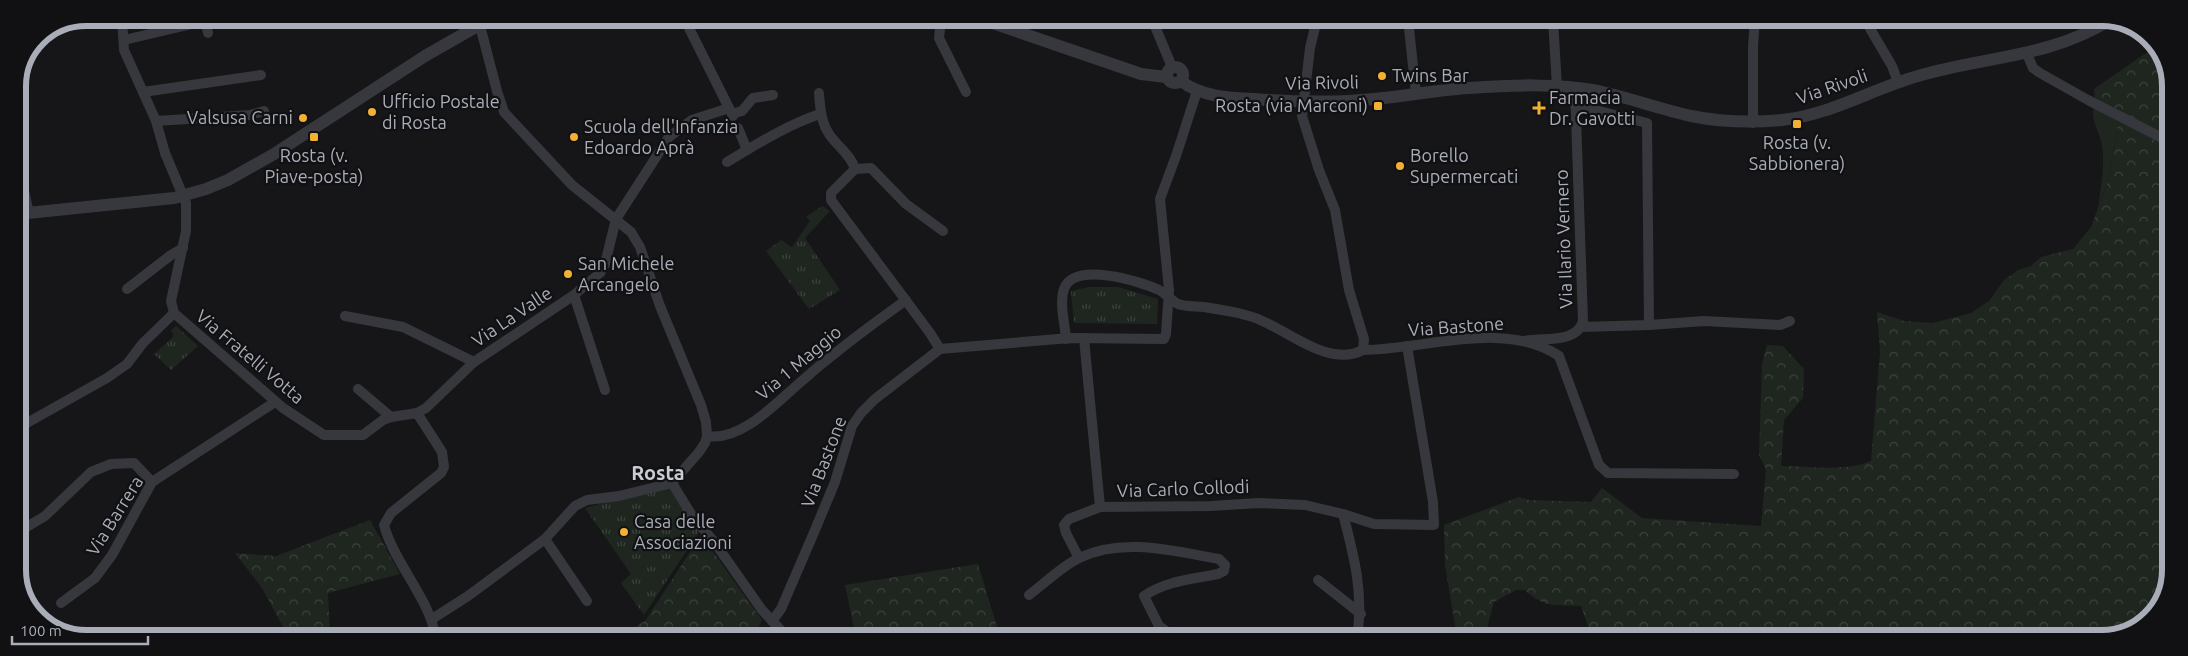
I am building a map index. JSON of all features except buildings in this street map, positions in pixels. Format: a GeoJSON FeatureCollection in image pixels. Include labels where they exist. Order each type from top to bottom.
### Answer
{"type":"FeatureCollection","features":[{"type":"Feature","properties":{"kind":"street","name":"Via Fratelli Votta"},"geometry":{"type":"LineString","coordinates":[[123,26],[124,50],[156,121],[166,153],[184,196],[187,218],[172,301],[174,313],[275,402],[324,436],[363,435],[391,417],[417,413]]}},
{"type":"Feature","properties":{"kind":"street"},"geometry":{"type":"LineString","coordinates":[[124,40],[178,26]]}},
{"type":"Feature","properties":{"kind":"street"},"geometry":{"type":"LineString","coordinates":[[206,26],[208,33]]}},
{"type":"Feature","properties":{"kind":"street"},"geometry":{"type":"LineString","coordinates":[[26,214],[184,196],[228,180],[274,154],[471,26]]}},
{"type":"Feature","properties":{"kind":"street"},"geometry":{"type":"LineString","coordinates":[[432,619],[468,596],[545,539],[576,506],[587,500],[618,496],[672,483],[699,452],[707,436],[706,422],[701,405],[660,306],[640,247],[631,232],[572,185],[504,112],[480,26]]}},
{"type":"Feature","properties":{"kind":"street"},"geometry":{"type":"LineString","coordinates":[[688,26],[731,113]]}},
{"type":"Feature","properties":{"kind":"street"},"geometry":{"type":"LineString","coordinates":[[940,26],[939,38],[966,92]]}},
{"type":"Feature","properties":{"kind":"street"},"geometry":{"type":"LineString","coordinates":[[1001,26],[1141,74],[1169,72],[1154,26]]}},
{"type":"Feature","properties":{"kind":"street"},"geometry":{"type":"LineString","coordinates":[[1315,26],[1310,48],[1302,116],[1319,170],[1335,210],[1349,290],[1364,339],[1363,350]]}},
{"type":"Feature","properties":{"kind":"street"},"geometry":{"type":"LineString","coordinates":[[1409,26],[1416,94]]}},
{"type":"Feature","properties":{"kind":"street"},"geometry":{"type":"LineString","coordinates":[[1554,26],[1557,86]]}},
{"type":"Feature","properties":{"kind":"street"},"geometry":{"type":"LineString","coordinates":[[1753,123],[1755,26]]}},
{"type":"Feature","properties":{"kind":"street"},"geometry":{"type":"LineString","coordinates":[[1869,26],[1892,66],[1898,82]]}},
{"type":"Feature","properties":{"kind":"street","name":"Via Rivoli"},"geometry":{"type":"LineString","coordinates":[[1169,72],[1174,84],[1181,81],[1197,91],[1234,98],[1304,102],[1372,99],[1469,88],[1557,86],[1616,95],[1689,116],[1753,123],[1817,114],[1898,82],[1943,70],[2028,54],[2064,44],[2100,26]]}},
{"type":"Feature","properties":{"kind":"street"},"geometry":{"type":"LineString","coordinates":[[2028,54],[2033,68],[2040,73],[2162,138]]}},
{"type":"Feature","properties":{"kind":"street"},"geometry":{"type":"LineString","coordinates":[[143,92],[261,75]]}},
{"type":"Feature","properties":{"kind":"street","name":"Via Ilario Vernero"},"geometry":{"type":"LineString","coordinates":[[1523,341],[1573,335],[1581,327],[1583,321],[1575,88]]}},
{"type":"Feature","properties":{"kind":"street"},"geometry":{"type":"LineString","coordinates":[[854,167],[831,193],[831,200],[940,349],[1084,338],[1161,340],[1166,334],[1169,297],[1160,199],[1197,91]]}},
{"type":"Feature","properties":{"kind":"street"},"geometry":{"type":"LineString","coordinates":[[819,93],[820,114],[829,133],[854,167]]}},
{"type":"Feature","properties":{"kind":"street"},"geometry":{"type":"LineString","coordinates":[[574,295],[600,273],[605,264],[616,219],[669,137],[692,120],[742,111],[753,98],[773,95]]}},
{"type":"Feature","properties":{"kind":"street"},"geometry":{"type":"LineString","coordinates":[[1575,105],[1647,123],[1649,325]]}},
{"type":"Feature","properties":{"kind":"street"},"geometry":{"type":"LineString","coordinates":[[156,121],[250,115],[264,111]]}},
{"type":"Feature","properties":{"kind":"street"},"geometry":{"type":"LineString","coordinates":[[727,162],[804,119],[820,114]]}},
{"type":"Feature","properties":{"kind":"street"},"geometry":{"type":"LineString","coordinates":[[738,128],[747,150]]}},
{"type":"Feature","properties":{"kind":"street"},"geometry":{"type":"LineString","coordinates":[[854,167],[871,168],[906,204],[943,231]]}},
{"type":"Feature","properties":{"kind":"street"},"geometry":{"type":"LineString","coordinates":[[127,289],[183,248]]}},
{"type":"Feature","properties":{"kind":"street","name":"Via Bastone"},"geometry":{"type":"LineString","coordinates":[[1066,339],[1063,290],[1066,285],[1078,277],[1096,275],[1120,278],[1148,286],[1177,303],[1186,306],[1224,310],[1260,319],[1319,350],[1357,354],[1363,350],[1486,338],[1523,341],[1560,356],[1599,465],[1608,473],[1734,474]]}},
{"type":"Feature","properties":{"kind":"street","name":"Via La Valle"},"geometry":{"type":"LineString","coordinates":[[417,413],[426,408],[474,362],[574,295],[605,390]]}},
{"type":"Feature","properties":{"kind":"street","name":"Via 1 Maggio"},"geometry":{"type":"LineString","coordinates":[[707,436],[720,436],[744,427],[774,407],[801,381],[840,349],[906,300]]}},
{"type":"Feature","properties":{"kind":"street"},"geometry":{"type":"LineString","coordinates":[[26,424],[107,378],[127,364],[143,343],[174,313]]}},
{"type":"Feature","properties":{"kind":"street"},"geometry":{"type":"LineString","coordinates":[[345,316],[403,327],[474,362]]}},
{"type":"Feature","properties":{"kind":"street"},"geometry":{"type":"LineString","coordinates":[[1581,327],[1704,322],[1780,324],[1790,321]]}},
{"type":"Feature","properties":{"kind":"street"},"geometry":{"type":"LineString","coordinates":[[1084,338],[1100,507]]}},
{"type":"Feature","properties":{"kind":"street","name":"Via Carlo Collodi"},"geometry":{"type":"LineString","coordinates":[[1079,558],[1064,525],[1069,519],[1100,507],[1278,503],[1305,505],[1374,524],[1434,525],[1433,502],[1408,346]]}},
{"type":"Feature","properties":{"kind":"street","name":"Via Bastone"},"geometry":{"type":"LineString","coordinates":[[772,621],[781,609],[835,482],[852,426],[861,413],[875,399],[940,349]]}},
{"type":"Feature","properties":{"kind":"street"},"geometry":{"type":"LineString","coordinates":[[358,389],[391,417]]}},
{"type":"Feature","properties":{"kind":"street","name":"Via Barrera"},"geometry":{"type":"LineString","coordinates":[[61,603],[94,578],[112,555],[152,482],[275,402]]}},
{"type":"Feature","properties":{"kind":"street"},"geometry":{"type":"LineString","coordinates":[[417,413],[442,452],[444,467],[441,473],[390,513],[384,525],[400,564],[432,619],[434,630]]}},
{"type":"Feature","properties":{"kind":"street"},"geometry":{"type":"LineString","coordinates":[[26,527],[45,516],[90,472],[111,464],[134,464],[152,482]]}},
{"type":"Feature","properties":{"kind":"street"},"geometry":{"type":"LineString","coordinates":[[672,483],[691,514],[715,543],[762,610],[780,630]]}},
{"type":"Feature","properties":{"kind":"street"},"geometry":{"type":"LineString","coordinates":[[1343,514],[1357,569],[1361,614],[1358,630]]}},
{"type":"Feature","properties":{"kind":"street"},"geometry":{"type":"LineString","coordinates":[[545,539],[587,601]]}},
{"type":"Feature","properties":{"kind":"street"},"geometry":{"type":"LineString","coordinates":[[1029,595],[1079,558],[1120,547],[1145,547],[1219,558],[1225,565],[1224,571],[1218,574],[1177,582],[1152,590],[1144,596],[1159,626],[1165,630]]}},
{"type":"Feature","properties":{"kind":"street"},"geometry":{"type":"LineString","coordinates":[[1318,580],[1361,614]]}},
{"type":"Feature","properties":{"kind":"green space"},"geometry":{"type":"Polygon","coordinates":[[[2149,51],[2151,52],[2161,75],[2162,133],[2095,100],[2094,89],[2149,51]]]}},
{"type":"Feature","properties":{"kind":"green space"},"geometry":{"type":"Polygon","coordinates":[[[2094,107],[2119,118],[2109,178],[2098,207],[2103,153],[2093,116],[2094,107]]]}},
{"type":"Feature","properties":{"kind":"green space"},"geometry":{"type":"Polygon","coordinates":[[[2119,118],[2162,141],[2162,569],[2160,585],[2152,603],[2132,622],[2121,627],[2101,630],[1589,630],[1581,606],[1544,603],[1525,590],[1516,590],[1494,602],[1487,630],[1456,630],[1445,565],[1444,525],[1519,497],[1529,500],[1591,502],[1602,488],[1642,518],[1761,526],[1766,469],[1759,455],[1762,364],[1767,345],[1783,346],[1804,369],[1803,398],[1784,420],[1781,466],[1827,468],[1850,466],[1871,461],[1880,352],[1877,312],[1904,321],[1933,323],[1971,313],[1989,301],[2004,280],[2018,270],[2031,266],[2041,257],[2073,249],[2091,227],[2109,178],[2119,118]]]}},
{"type":"Feature","properties":{"kind":"green space"},"geometry":{"type":"Polygon","coordinates":[[[822,206],[830,211],[805,238],[840,290],[809,309],[766,251],[781,240],[792,247],[810,221],[806,217],[822,206]]]}},
{"type":"Feature","properties":{"kind":"green space"},"geometry":{"type":"Polygon","coordinates":[[[1089,287],[1118,287],[1158,299],[1157,324],[1074,323],[1071,291],[1089,287]]]}},
{"type":"Feature","properties":{"kind":"green space"},"geometry":{"type":"Polygon","coordinates":[[[176,326],[198,346],[171,370],[154,354],[174,336],[171,330],[176,326]]]}},
{"type":"Feature","properties":{"kind":"green space"},"geometry":{"type":"Polygon","coordinates":[[[667,485],[699,532],[644,615],[621,583],[631,574],[585,508],[667,485]]]}},
{"type":"Feature","properties":{"kind":"green space"},"geometry":{"type":"Polygon","coordinates":[[[370,520],[400,574],[328,593],[330,630],[285,630],[262,588],[235,553],[276,556],[370,520]]]}},
{"type":"Feature","properties":{"kind":"green space"},"geometry":{"type":"Polygon","coordinates":[[[701,535],[762,620],[757,630],[630,630],[645,621],[701,535]]]}},
{"type":"Feature","properties":{"kind":"green space"},"geometry":{"type":"Polygon","coordinates":[[[978,564],[998,630],[855,630],[845,585],[978,564]]]}},
{"type":"Feature","properties":{"kind":"place","name":"Twins Bar"},"geometry":{"type":"Point","coordinates":[1382,76]}},
{"type":"Feature","properties":{"kind":"place","name":"Rosta (via Marconi)"},"geometry":{"type":"Point","coordinates":[1378,106]}},
{"type":"Feature","properties":{"kind":"place","name":"Farmacia Dr. Gavotti"},"geometry":{"type":"Point","coordinates":[1539,108]}},
{"type":"Feature","properties":{"kind":"place","name":"Ufficio Postale di Rosta"},"geometry":{"type":"Point","coordinates":[372,112]}},
{"type":"Feature","properties":{"kind":"place","name":"Valsusa Carni"},"geometry":{"type":"Point","coordinates":[303,118]}},
{"type":"Feature","properties":{"kind":"place","name":"Rosta (v. Sabbionera)"},"geometry":{"type":"Point","coordinates":[1797,124]}},
{"type":"Feature","properties":{"kind":"place","name":"Rosta (v. Piave-posta)"},"geometry":{"type":"Point","coordinates":[314,137]}},
{"type":"Feature","properties":{"kind":"place","name":"Scuola dell'Infanzia Edoardo Aprà"},"geometry":{"type":"Point","coordinates":[574,137]}},
{"type":"Feature","properties":{"kind":"place","name":"Borello Supermercati"},"geometry":{"type":"Point","coordinates":[1400,166]}},
{"type":"Feature","properties":{"kind":"place","name":"San Michele Arcangelo"},"geometry":{"type":"Point","coordinates":[568,274]}},
{"type":"Feature","properties":{"kind":"place","name":"Casa delle Associazioni"},"geometry":{"type":"Point","coordinates":[624,532]}},
{"type":"Feature","properties":{"kind":"district","name":"Rosta"},"geometry":{"type":"Point","coordinates":[658,473]}}]}
